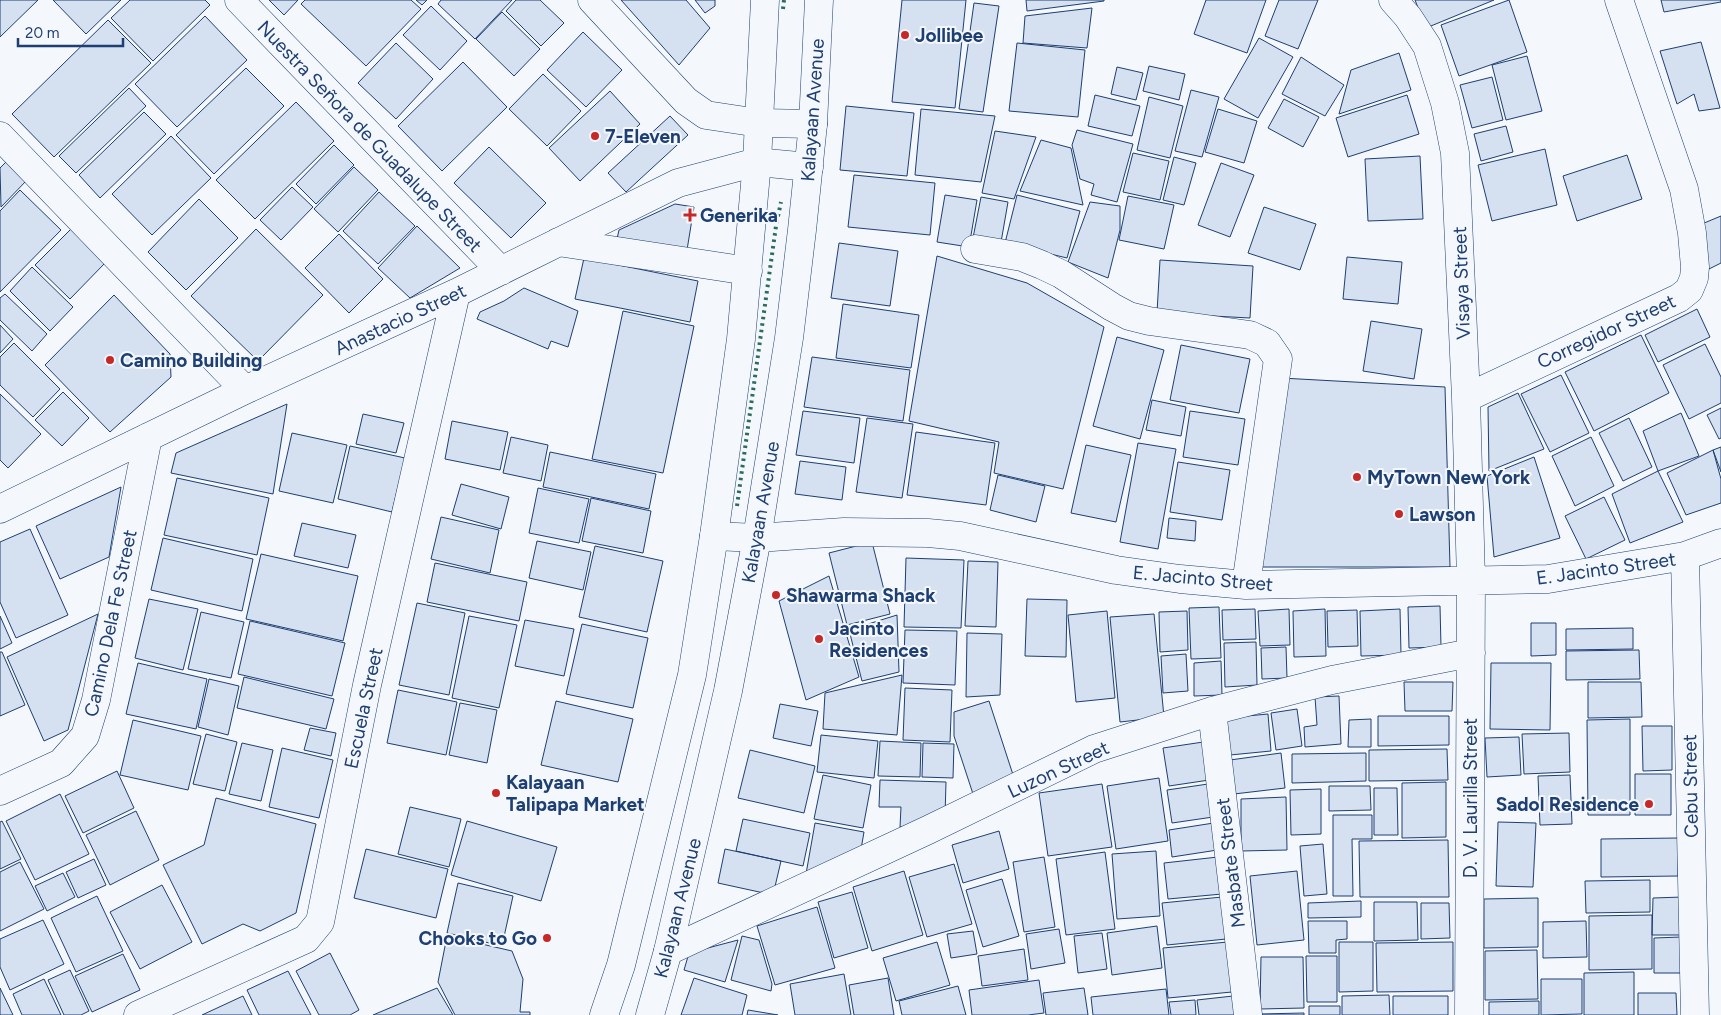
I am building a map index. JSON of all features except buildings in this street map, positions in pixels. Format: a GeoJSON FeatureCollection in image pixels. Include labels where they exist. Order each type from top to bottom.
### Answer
{"type":"FeatureCollection","features":[{"type":"Feature","properties":{"kind":"street","name":"Nuestra Señora de Guadalupe Street"},"geometry":{"type":"LineString","coordinates":[[238,0],[501,272]]}},
{"type":"Feature","properties":{"kind":"street"},"geometry":{"type":"LineString","coordinates":[[592,0],[686,101],[706,115],[759,123],[813,124]]}},
{"type":"Feature","properties":{"kind":"street"},"geometry":{"type":"LineString","coordinates":[[604,1015],[621,965],[692,675],[714,536],[741,339],[757,162],[765,0]]}},
{"type":"Feature","properties":{"kind":"street","name":"Kalayaan Avenue"},"geometry":{"type":"LineString","coordinates":[[650,1015],[668,951],[728,691],[757,538],[789,338],[809,167],[819,0]]}},
{"type":"Feature","properties":{"kind":"street","name":"Visaya Street"},"geometry":{"type":"LineString","coordinates":[[1393,0],[1408,17],[1427,46],[1445,103],[1455,153],[1466,398],[1471,580]]}},
{"type":"Feature","properties":{"kind":"street","name":"Corregidor Street"},"geometry":{"type":"LineString","coordinates":[[1466,398],[1679,298],[1689,290],[1694,278],[1695,266],[1692,233],[1684,189],[1620,0]]}},
{"type":"Feature","properties":{"kind":"street"},"geometry":{"type":"LineString","coordinates":[[0,136],[245,390]]}},
{"type":"Feature","properties":{"kind":"street","name":"Anastacio Street"},"geometry":{"type":"LineString","coordinates":[[0,509],[245,390],[456,294],[678,183],[757,162],[809,167]]}},
{"type":"Feature","properties":{"kind":"street"},"geometry":{"type":"LineString","coordinates":[[558,242],[748,271]]}},
{"type":"Feature","properties":{"kind":"street"},"geometry":{"type":"LineString","coordinates":[[975,249],[1022,257],[1042,264],[1129,316],[1250,335],[1267,344],[1278,359],[1246,585]]}},
{"type":"Feature","properties":{"kind":"street","name":"Escuela Street"},"geometry":{"type":"LineString","coordinates":[[138,1015],[306,939],[320,922],[367,685],[456,294]]}},
{"type":"Feature","properties":{"kind":"street","name":"Camino Dela Fe Street"},"geometry":{"type":"LineString","coordinates":[[0,791],[61,763],[85,736],[96,700],[148,437]]}},
{"type":"Feature","properties":{"kind":"street","name":"E. Jacinto Street"},"geometry":{"type":"LineString","coordinates":[[714,536],[757,538],[844,532],[960,536],[1116,570],[1180,579],[1246,585],[1548,579],[1685,556],[1721,543]]}},
{"type":"Feature","properties":{"kind":"street","name":"Cebu Street"},"geometry":{"type":"LineString","coordinates":[[1685,556],[1695,1015]]}},
{"type":"Feature","properties":{"kind":"street","name":"D. V. Laurilla Street"},"geometry":{"type":"LineString","coordinates":[[1469,1015],[1471,580]]}},
{"type":"Feature","properties":{"kind":"street","name":"Luzon Street"},"geometry":{"type":"LineString","coordinates":[[668,951],[928,830],[1094,749],[1212,711],[1332,680],[1471,653]]}},
{"type":"Feature","properties":{"kind":"street","name":"Masbate Street"},"geometry":{"type":"LineString","coordinates":[[1212,711],[1248,1015]]}},
{"type":"Feature","properties":{"kind":"hedge"},"geometry":{"type":"LineString","coordinates":[[783,9],[784,0]]}},
{"type":"Feature","properties":{"kind":"hedge"},"geometry":{"type":"LineString","coordinates":[[737,506],[776,226],[781,202]]}},
{"type":"Feature","properties":{"kind":"place","name":"Jollibee"},"geometry":{"type":"Point","coordinates":[905,35]}},
{"type":"Feature","properties":{"kind":"place","name":"7-Eleven"},"geometry":{"type":"Point","coordinates":[595,136]}},
{"type":"Feature","properties":{"kind":"place","name":"Generika"},"geometry":{"type":"Point","coordinates":[690,215]}},
{"type":"Feature","properties":{"kind":"place","name":"Camino Building"},"geometry":{"type":"Point","coordinates":[110,360]}},
{"type":"Feature","properties":{"kind":"place","name":"MyTown New York"},"geometry":{"type":"Point","coordinates":[1357,477]}},
{"type":"Feature","properties":{"kind":"place","name":"Lawson"},"geometry":{"type":"Point","coordinates":[1399,514]}},
{"type":"Feature","properties":{"kind":"place","name":"Shawarma Shack"},"geometry":{"type":"Point","coordinates":[776,595]}},
{"type":"Feature","properties":{"kind":"place","name":"Jacinto Residences"},"geometry":{"type":"Point","coordinates":[819,639]}},
{"type":"Feature","properties":{"kind":"place","name":"Kalayaan Talipapa Market"},"geometry":{"type":"Point","coordinates":[496,793]}},
{"type":"Feature","properties":{"kind":"place","name":"Sadol Residence"},"geometry":{"type":"Point","coordinates":[1649,804]}},
{"type":"Feature","properties":{"kind":"place","name":"Chooks to Go"},"geometry":{"type":"Point","coordinates":[547,938]}}]}
